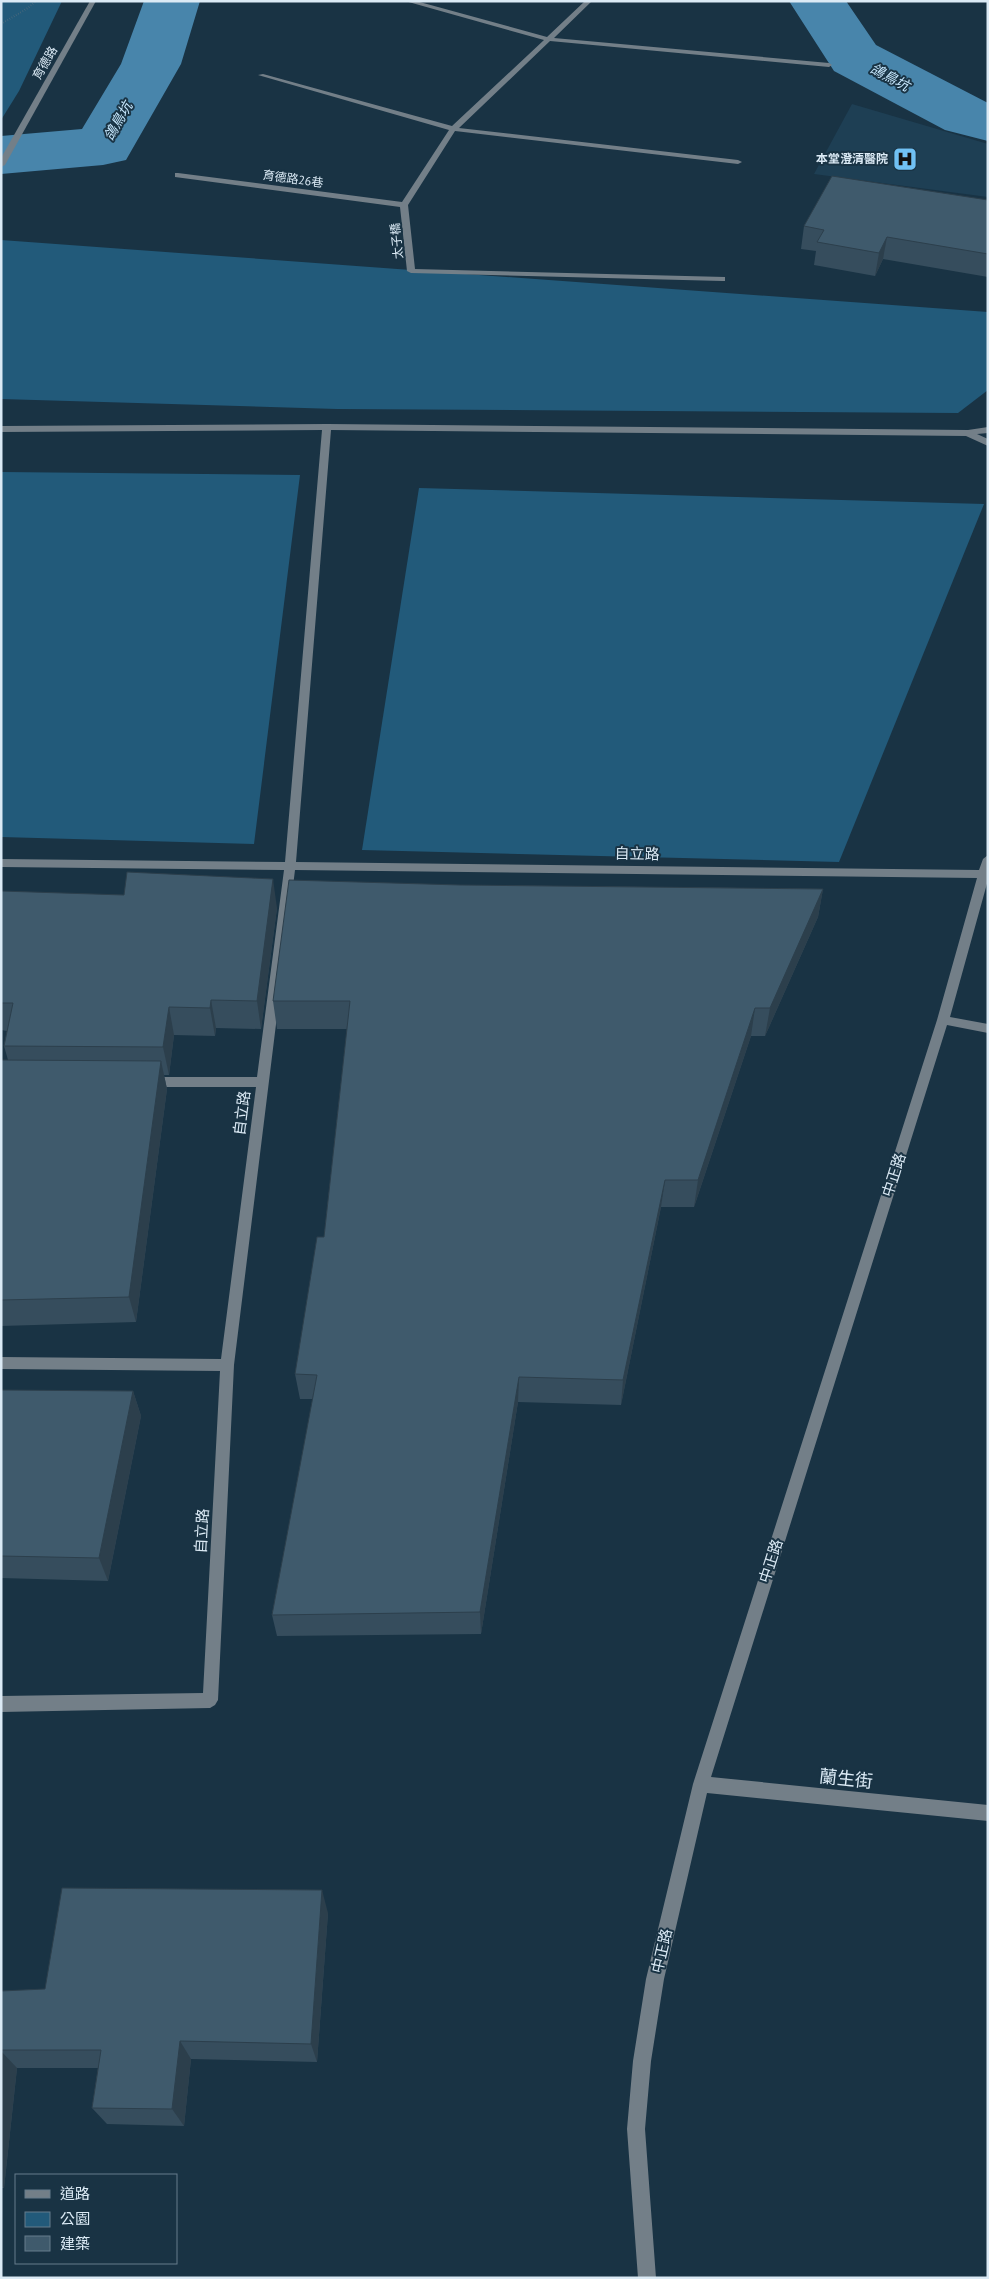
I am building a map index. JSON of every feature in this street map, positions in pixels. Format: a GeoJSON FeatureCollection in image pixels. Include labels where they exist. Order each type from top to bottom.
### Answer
{"type":"FeatureCollection","features":[{"type":"Feature","properties":{"kind":"street","name":"育德路"},"geometry":{"type":"LineString","coordinates":[[1,165],[16,135],[93,1]]}},
{"type":"Feature","properties":{"kind":"street"},"geometry":{"type":"LineString","coordinates":[[408,1],[548,39],[829,65]]}},
{"type":"Feature","properties":{"kind":"street","name":"太子橋"},"geometry":{"type":"LineString","coordinates":[[589,1],[453,128],[404,205],[411,271],[722,279]]}},
{"type":"Feature","properties":{"kind":"street"},"geometry":{"type":"LineString","coordinates":[[261,75],[453,128],[738,162]]}},
{"type":"Feature","properties":{"kind":"street","name":"育德路26巷"},"geometry":{"type":"LineString","coordinates":[[178,176],[404,205]]}},
{"type":"Feature","properties":{"kind":"street"},"geometry":{"type":"LineString","coordinates":[[290,866],[327,427]]}},
{"type":"Feature","properties":{"kind":"street"},"geometry":{"type":"LineString","coordinates":[[1,429],[327,427],[968,433],[988,430]]}},
{"type":"Feature","properties":{"kind":"street"},"geometry":{"type":"LineString","coordinates":[[968,433],[988,443]]}},
{"type":"Feature","properties":{"kind":"street","name":"中正路"},"geometry":{"type":"LineString","coordinates":[[647,2278],[636,2129],[642,2061],[655,1979],[701,1784],[943,1020],[988,859]]}},
{"type":"Feature","properties":{"kind":"street","name":"自立路"},"geometry":{"type":"LineString","coordinates":[[1,863],[984,874]]}},
{"type":"Feature","properties":{"kind":"street","name":"自立路"},"geometry":{"type":"LineString","coordinates":[[1,1704],[210,1700],[227,1365],[290,866]]}},
{"type":"Feature","properties":{"kind":"street"},"geometry":{"type":"LineString","coordinates":[[943,1020],[988,1029]]}},
{"type":"Feature","properties":{"kind":"street"},"geometry":{"type":"LineString","coordinates":[[137,1082],[262,1082]]}},
{"type":"Feature","properties":{"kind":"street"},"geometry":{"type":"LineString","coordinates":[[1,1363],[227,1365]]}},
{"type":"Feature","properties":{"kind":"street","name":"蘭生街"},"geometry":{"type":"LineString","coordinates":[[701,1784],[988,1813]]}},
{"type":"Feature","properties":{"kind":"path"},"geometry":{"type":"LineString","coordinates":[[1,24],[9,17],[30,8],[36,1]]}},
{"type":"Feature","properties":{"kind":"shaded area","name":"本堂澄清醫院"},"geometry":{"type":"Polygon","coordinates":[[[852,104],[988,144],[988,197],[814,174],[852,104]]]}},
{"type":"Feature","properties":{"kind":"green space"},"geometry":{"type":"Polygon","coordinates":[[[1,1],[62,1],[19,91],[1,120],[1,1]]]}},
{"type":"Feature","properties":{"kind":"green space"},"geometry":{"type":"Polygon","coordinates":[[[1,240],[988,312],[988,390],[958,413],[337,409],[1,399],[1,240]]]}},
{"type":"Feature","properties":{"kind":"green space"},"geometry":{"type":"Polygon","coordinates":[[[1,472],[300,475],[254,844],[1,837],[1,472]]]}},
{"type":"Feature","properties":{"kind":"green space"},"geometry":{"type":"Polygon","coordinates":[[[419,488],[984,504],[839,862],[362,850],[419,488]]]}},
{"type":"Feature","properties":{"kind":"building"},"geometry":{"type":"Polygon","coordinates":[[[832,176],[988,200],[988,254],[887,237],[879,253],[817,242],[824,230],[804,226],[832,176]]]}},
{"type":"Feature","properties":{"kind":"building"},"geometry":{"type":"Polygon","coordinates":[[[127,872],[273,879],[257,1001],[211,1000],[210,1008],[169,1007],[163,1047],[4,1046],[13,1003],[1,1003],[1,891],[124,895],[127,872]]]}},
{"type":"Feature","properties":{"kind":"building"},"geometry":{"type":"Polygon","coordinates":[[[289,880],[460,885],[823,889],[770,1008],[755,1008],[698,1180],[665,1180],[623,1380],[519,1377],[480,1612],[272,1615],[317,1375],[295,1374],[317,1237],[324,1237],[350,1001],[273,1001],[289,880]]]}},
{"type":"Feature","properties":{"kind":"building"},"geometry":{"type":"Polygon","coordinates":[[[1,1060],[161,1061],[129,1297],[1,1300],[1,1060]]]}},
{"type":"Feature","properties":{"kind":"building"},"geometry":{"type":"Polygon","coordinates":[[[1,1390],[133,1391],[99,1558],[1,1556],[1,1390]]]}},
{"type":"Feature","properties":{"kind":"building"},"geometry":{"type":"Polygon","coordinates":[[[62,1888],[322,1890],[311,2044],[180,2041],[172,2109],[92,2108],[101,2050],[1,2050],[1,1991],[45,1989],[62,1888]]]}},
{"type":"Feature","properties":{"kind":"waterway","name":"鴿鳥坑"},"geometry":{"type":"LineString","coordinates":[[1,155],[103,146],[151,64],[172,1]]}},
{"type":"Feature","properties":{"kind":"waterway","name":"鴿鳥坑"},"geometry":{"type":"LineString","coordinates":[[817,1],[855,58],[967,117],[988,122]]}},
{"type":"Feature","properties":{"kind":"place","name":"本堂澄清醫院"},"geometry":{"type":"Point","coordinates":[905,159]}}]}
